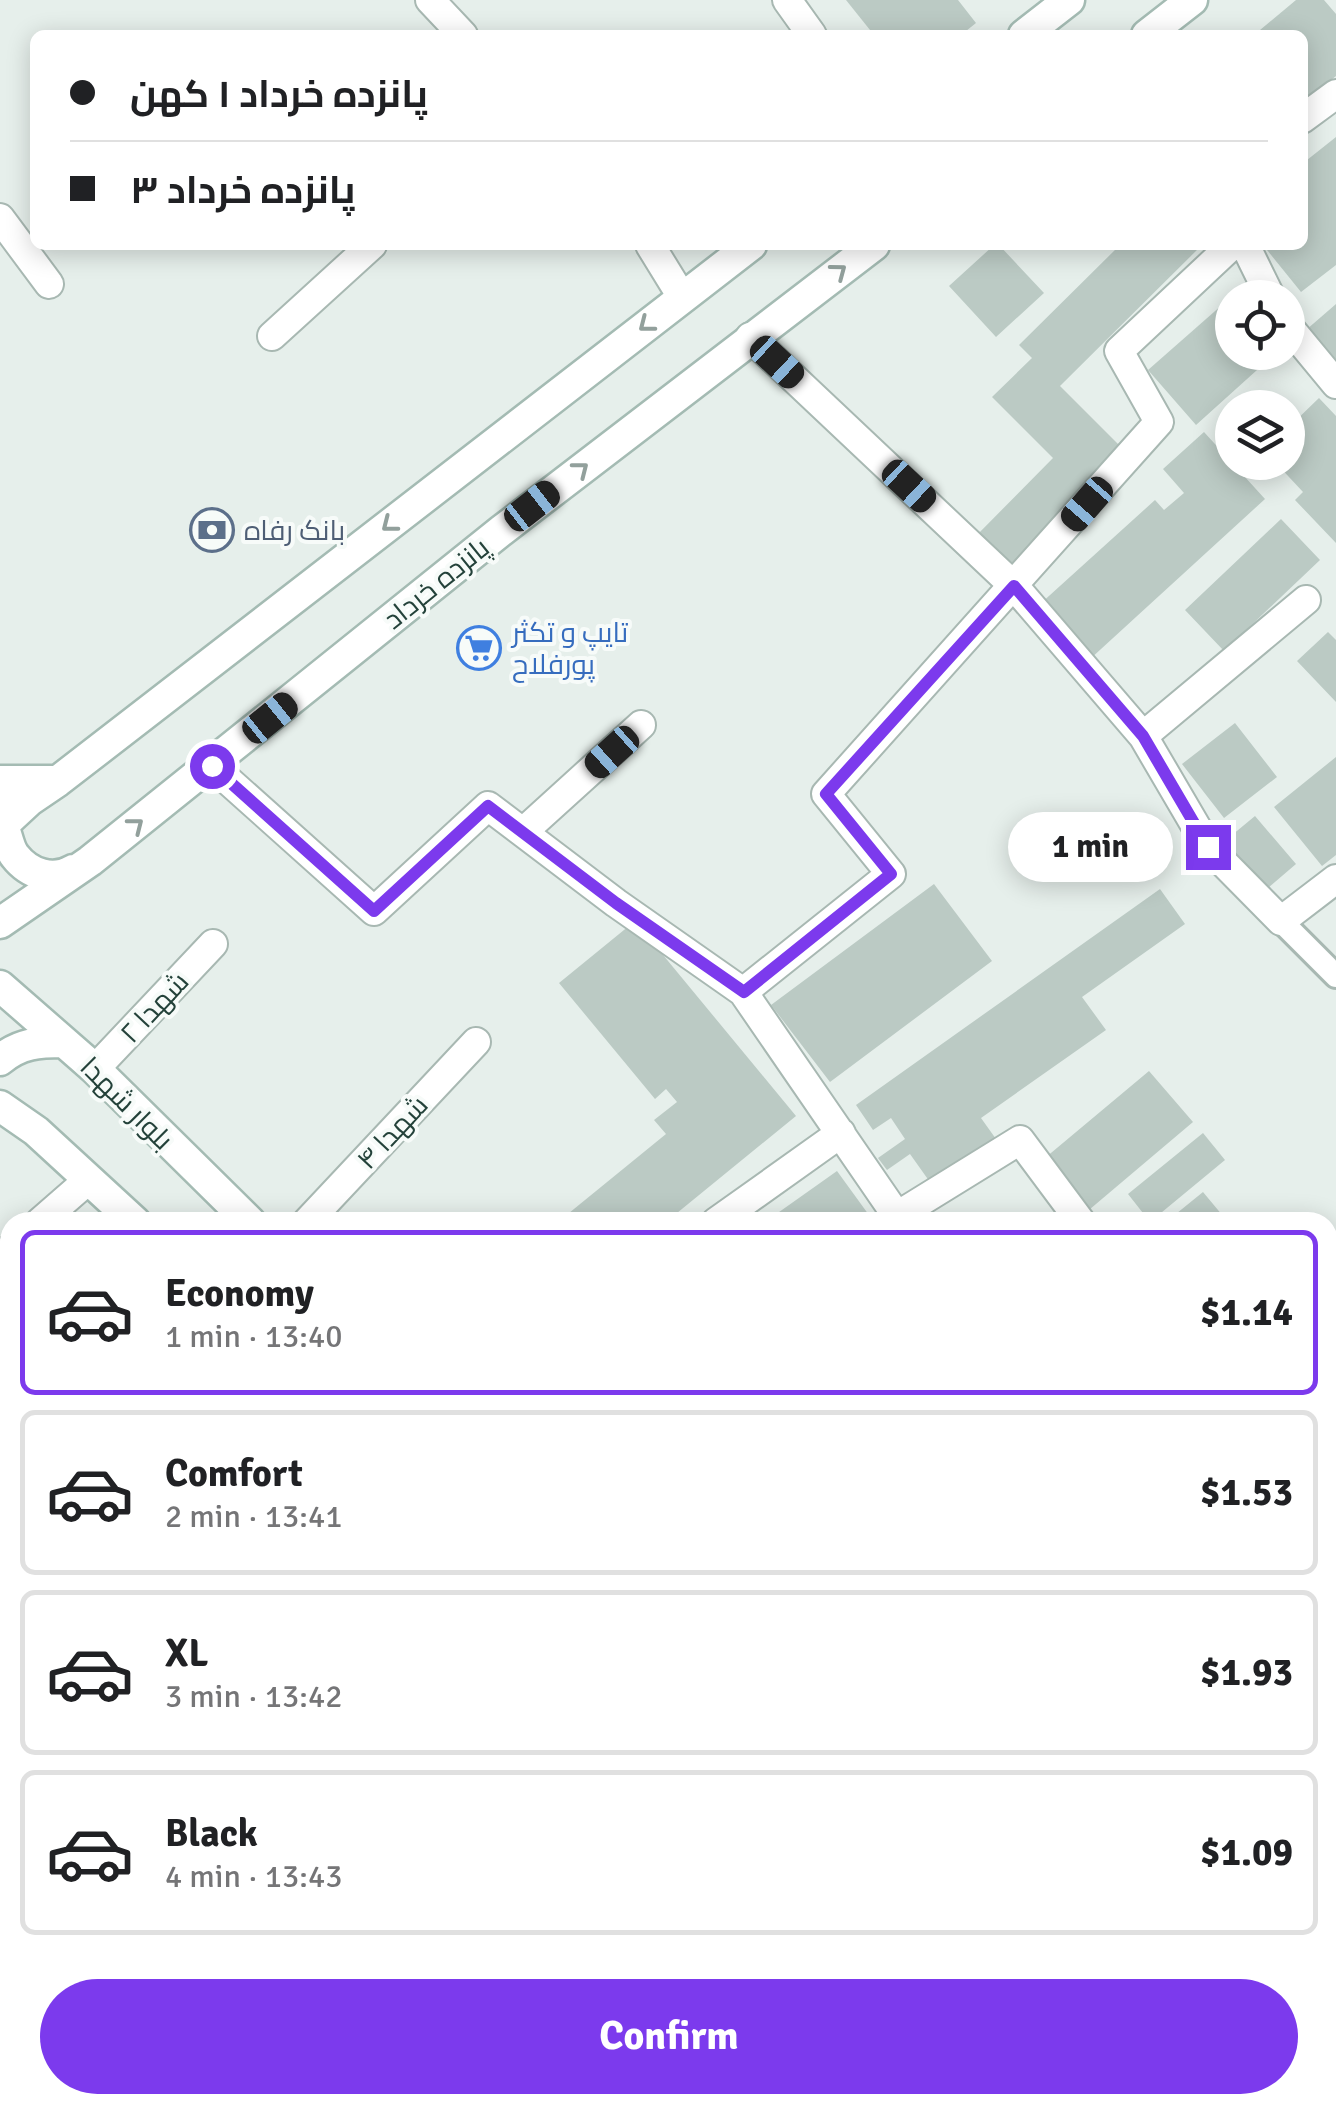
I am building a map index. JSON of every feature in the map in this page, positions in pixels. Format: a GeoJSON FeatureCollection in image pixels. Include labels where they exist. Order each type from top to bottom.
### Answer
{"type":"FeatureCollection","features":[{"type":"Feature","properties":{"kind":"main road"},"geometry":{"type":"LineString","coordinates":[[1030,30],[1069,0]]}},
{"type":"Feature","properties":{"kind":"main road"},"geometry":{"type":"LineString","coordinates":[[1153,30],[1192,0]]}},
{"type":"Feature","properties":{"kind":"main road"},"geometry":{"type":"LineString","coordinates":[[90,860],[64,876],[37,875],[13,855],[4,825],[30,800],[744,250]]}},
{"type":"Feature","properties":{"kind":"main road","name":"پانزده خرداد"},"geometry":{"type":"LineString","coordinates":[[0,922],[90,860],[212,766],[501,531],[867,250]]}},
{"type":"Feature","properties":{"kind":"main road"},"geometry":{"type":"LineString","coordinates":[[0,781],[58,781]]}},
{"type":"Feature","properties":{"kind":"main road"},"geometry":{"type":"LineString","coordinates":[[0,808],[30,800]]}},
{"type":"Feature","properties":{"kind":"main road","name":"بلوار شهدا"},"geometry":{"type":"LineString","coordinates":[[0,986],[95,1070],[240,1212]]}},
{"type":"Feature","properties":{"kind":"main road"},"geometry":{"type":"LineString","coordinates":[[0,1060],[14,1048],[35,1042],[64,1042]]}},
{"type":"Feature","properties":{"kind":"main road"},"geometry":{"type":"LineString","coordinates":[[2,1102],[124,1212]]}},
{"type":"Feature","properties":{"kind":"street"},"geometry":{"type":"LineString","coordinates":[[787,0],[808,30]]}},
{"type":"Feature","properties":{"kind":"street"},"geometry":{"type":"LineString","coordinates":[[434,2],[459,30]]}},
{"type":"Feature","properties":{"kind":"street"},"geometry":{"type":"LineString","coordinates":[[1308,114],[1336,94]]}},
{"type":"Feature","properties":{"kind":"street"},"geometry":{"type":"LineString","coordinates":[[0,218],[49,284]]}},
{"type":"Feature","properties":{"kind":"street"},"geometry":{"type":"LineString","coordinates":[[272,336],[367,250]]}},
{"type":"Feature","properties":{"kind":"street"},"geometry":{"type":"LineString","coordinates":[[653,250],[682,298]]}},
{"type":"Feature","properties":{"kind":"street"},"geometry":{"type":"LineString","coordinates":[[744,992],[891,874],[826,794],[1159,422],[1119,351],[1227,250]]}},
{"type":"Feature","properties":{"kind":"street"},"geometry":{"type":"LineString","coordinates":[[1248,250],[1262,280]]}},
{"type":"Feature","properties":{"kind":"street"},"geometry":{"type":"LineString","coordinates":[[750,337],[1014,586],[1143,736],[1208,847],[1336,976]]}},
{"type":"Feature","properties":{"kind":"street"},"geometry":{"type":"LineString","coordinates":[[1305,347],[1336,384]]}},
{"type":"Feature","properties":{"kind":"street"},"geometry":{"type":"LineString","coordinates":[[1143,736],[1306,600]]}},
{"type":"Feature","properties":{"kind":"street"},"geometry":{"type":"LineString","coordinates":[[523,832],[642,725]]}},
{"type":"Feature","properties":{"kind":"street"},"geometry":{"type":"LineString","coordinates":[[212,766],[374,911],[488,806],[616,903],[744,992],[895,1212]]}},
{"type":"Feature","properties":{"kind":"street"},"geometry":{"type":"LineString","coordinates":[[1281,921],[1336,880]]}},
{"type":"Feature","properties":{"kind":"street","name":"شهدا ۲"},"geometry":{"type":"LineString","coordinates":[[95,1070],[214,944]]}},
{"type":"Feature","properties":{"kind":"street","name":"شهدا ۴"},"geometry":{"type":"LineString","coordinates":[[316,1212],[476,1042]]}},
{"type":"Feature","properties":{"kind":"street"},"geometry":{"type":"LineString","coordinates":[[730,1212],[840,1133]]}},
{"type":"Feature","properties":{"kind":"street"},"geometry":{"type":"LineString","coordinates":[[904,1212],[1020,1140],[1073,1212]]}},
{"type":"Feature","properties":{"kind":"street"},"geometry":{"type":"LineString","coordinates":[[51,1212],[87,1180]]}},
{"type":"Feature","properties":{"kind":"building"},"geometry":{"type":"Polygon","coordinates":[[[846,0],[958,0],[976,23],[967,30],[870,30],[846,0]]]}},
{"type":"Feature","properties":{"kind":"building"},"geometry":{"type":"Polygon","coordinates":[[[1296,0],[1324,0],[1336,14],[1336,76],[1308,99],[1308,30],[1260,30],[1296,0]]]}},
{"type":"Feature","properties":{"kind":"building"},"geometry":{"type":"Polygon","coordinates":[[[1336,137],[1336,265],[1305,289],[1305,280],[1291,280],[1267,250],[1308,250],[1308,159],[1336,137]]]}},
{"type":"Feature","properties":{"kind":"building"},"geometry":{"type":"Polygon","coordinates":[[[989,250],[1004,250],[1044,293],[996,337],[949,286],[989,250]]]}},
{"type":"Feature","properties":{"kind":"building"},"geometry":{"type":"Polygon","coordinates":[[[1115,250],[1197,250],[1060,386],[1129,455],[1010,572],[975,537],[1053,458],[992,397],[1032,358],[1019,345],[1115,250]]]}},
{"type":"Feature","properties":{"kind":"building"},"geometry":{"type":"Polygon","coordinates":[[[1336,304],[1336,364],[1306,330],[1336,304]]]}},
{"type":"Feature","properties":{"kind":"building"},"geometry":{"type":"Polygon","coordinates":[[[1215,311],[1215,370],[1257,370],[1235,390],[1215,390],[1215,408],[1196,425],[1148,370],[1215,311]]]}},
{"type":"Feature","properties":{"kind":"building"},"geometry":{"type":"Polygon","coordinates":[[[1319,398],[1336,416],[1336,543],[1295,500],[1303,492],[1292,480],[1305,480],[1305,412],[1319,398]]]}},
{"type":"Feature","properties":{"kind":"building"},"geometry":{"type":"Polygon","coordinates":[[[1204,432],[1215,444],[1215,480],[1248,480],[1265,499],[1089,660],[1039,605],[1155,500],[1164,510],[1184,493],[1163,469],[1204,432]]]}},
{"type":"Feature","properties":{"kind":"building"},"geometry":{"type":"Polygon","coordinates":[[[1281,519],[1320,560],[1224,651],[1185,610],[1281,519]]]}},
{"type":"Feature","properties":{"kind":"building"},"geometry":{"type":"Polygon","coordinates":[[[1328,632],[1336,640],[1336,702],[1297,661],[1328,632]]]}},
{"type":"Feature","properties":{"kind":"building"},"geometry":{"type":"Polygon","coordinates":[[[1235,723],[1277,777],[1224,818],[1182,764],[1235,723]]]}},
{"type":"Feature","properties":{"kind":"building"},"geometry":{"type":"Polygon","coordinates":[[[1336,757],[1336,855],[1322,866],[1274,807],[1336,757]]]}},
{"type":"Feature","properties":{"kind":"building"},"geometry":{"type":"Polygon","coordinates":[[[1255,816],[1296,864],[1261,894],[1220,845],[1255,816]]]}},
{"type":"Feature","properties":{"kind":"building"},"geometry":{"type":"Polygon","coordinates":[[[934,884],[992,961],[830,1082],[771,1005],[934,884]]]}},
{"type":"Feature","properties":{"kind":"building"},"geometry":{"type":"Polygon","coordinates":[[[1160,889],[1185,924],[1082,997],[1106,1030],[981,1118],[996,1139],[932,1185],[910,1154],[887,1170],[878,1158],[905,1139],[891,1118],[873,1130],[856,1105],[1160,889]]]}},
{"type":"Feature","properties":{"kind":"building"},"geometry":{"type":"Polygon","coordinates":[[[635,921],[796,1116],[678,1212],[570,1212],[666,1134],[654,1120],[677,1102],[666,1089],[655,1099],[559,983],[635,921]]]}},
{"type":"Feature","properties":{"kind":"building"},"geometry":{"type":"Polygon","coordinates":[[[1149,1071],[1193,1122],[1087,1212],[1080,1212],[1039,1163],[1149,1071]]]}},
{"type":"Feature","properties":{"kind":"building"},"geometry":{"type":"Polygon","coordinates":[[[1203,1133],[1225,1160],[1162,1212],[1142,1212],[1128,1194],[1203,1133]]]}},
{"type":"Feature","properties":{"kind":"building"},"geometry":{"type":"Polygon","coordinates":[[[837,1171],[867,1212],[779,1212],[837,1171]]]}},
{"type":"Feature","properties":{"kind":"building"},"geometry":{"type":"Polygon","coordinates":[[[1203,1192],[1220,1212],[1178,1212],[1203,1192]]]}},
{"type":"Feature","properties":{"kind":"place","name":"بانک رفاه"},"geometry":{"type":"Point","coordinates":[212,530]}},
{"type":"Feature","properties":{"kind":"place","name":"تایپ و تکثر پورفلاح"},"geometry":{"type":"Point","coordinates":[479,648]}},
{"type":"Feature","properties":{"kind":"route"},"geometry":{"type":"LineString","coordinates":[[212,766],[374,911],[488,806],[616,903],[744,992],[891,874],[826,794],[1014,586],[1143,736],[1208,847]]}}]}
